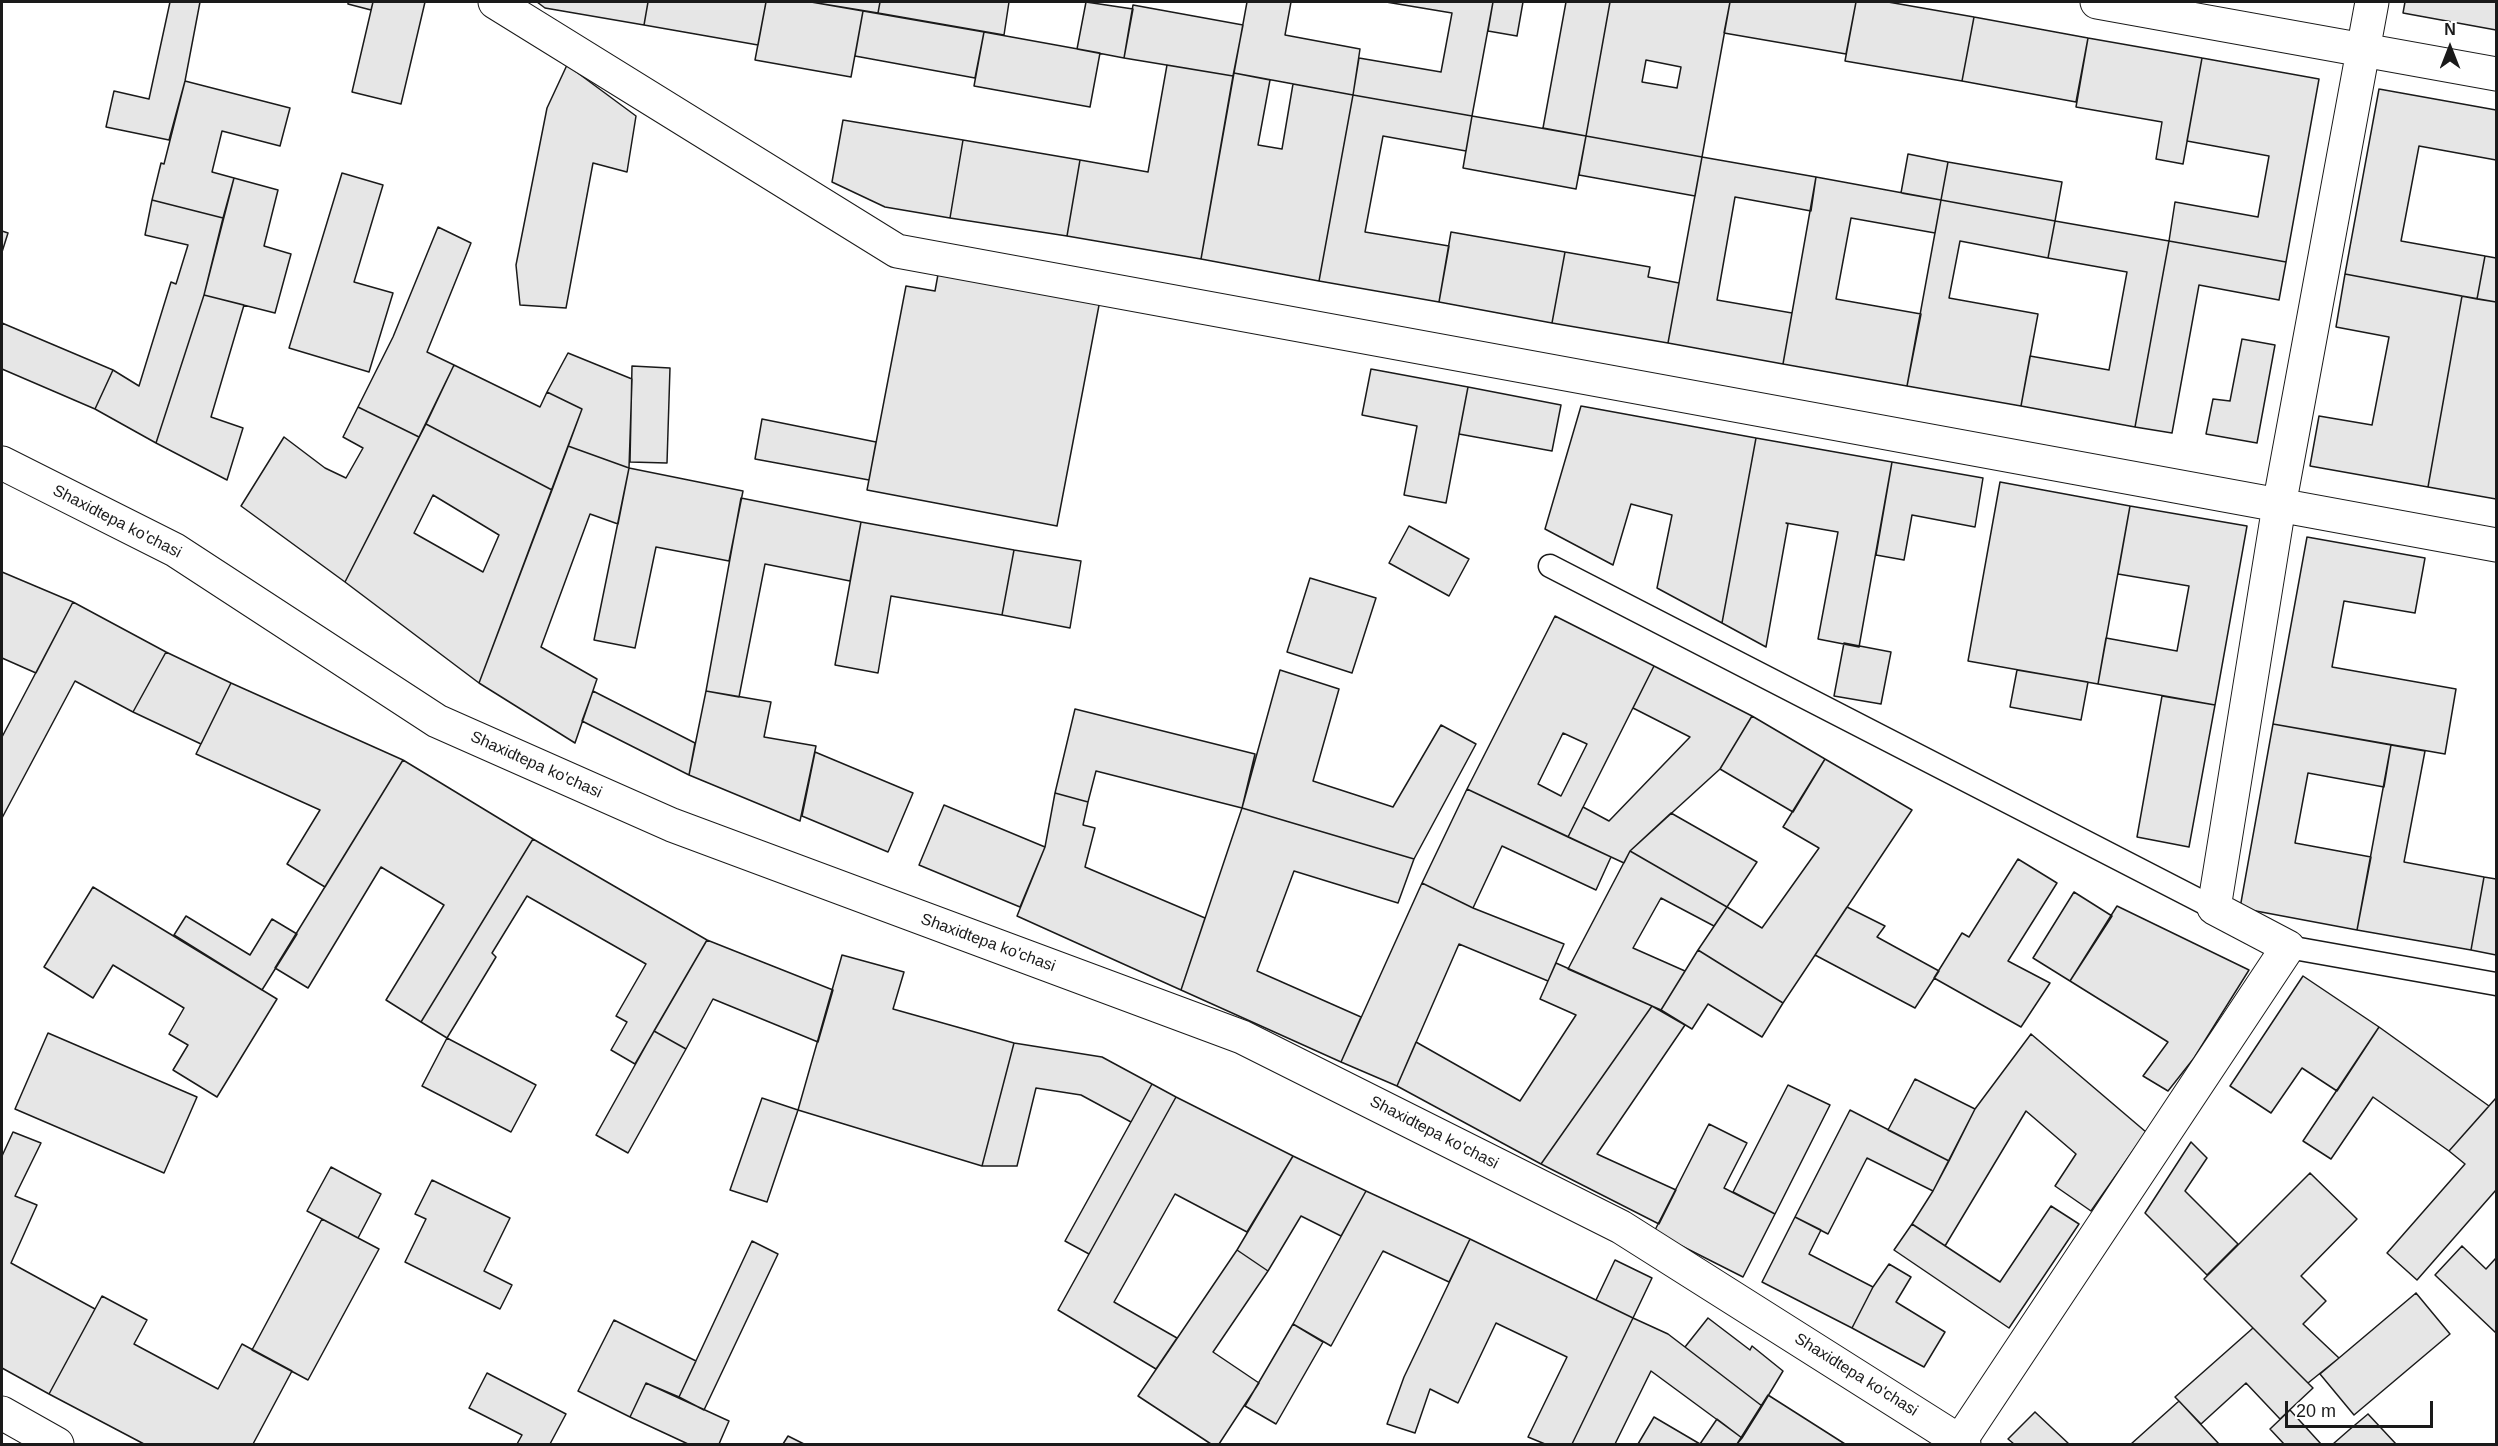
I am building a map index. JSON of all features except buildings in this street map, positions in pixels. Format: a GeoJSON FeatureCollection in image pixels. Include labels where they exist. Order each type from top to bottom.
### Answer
{"type":"FeatureCollection","features":[{"type":"Feature","properties":{"kind":"street"},"geometry":{"type":"LineString","coordinates":[[495,2],[897,251],[2496,545]]}},
{"type":"Feature","properties":{"kind":"street"},"geometry":{"type":"LineString","coordinates":[[2097,2],[2496,74]]}},
{"type":"Feature","properties":{"kind":"street"},"geometry":{"type":"LineString","coordinates":[[1962,1443],[2288,947],[2214,908],[2279,506],[2372,2]]}},
{"type":"Feature","properties":{"kind":"street","name":"Shaxidtepa ko'chasi"},"geometry":{"type":"LineString","coordinates":[[2,463],[175,550],[437,721],[672,825],[1242,1037],[1621,1227],[1962,1443]]}},
{"type":"Feature","properties":{"kind":"street"},"geometry":{"type":"LineString","coordinates":[[2,1413],[57,1444]]}},
{"type":"Feature","properties":{"kind":"lane"},"geometry":{"type":"LineString","coordinates":[[1550,566],[2214,908]]}},
{"type":"Feature","properties":{"kind":"lane"},"geometry":{"type":"LineString","coordinates":[[2288,947],[2496,984]]}}]}
